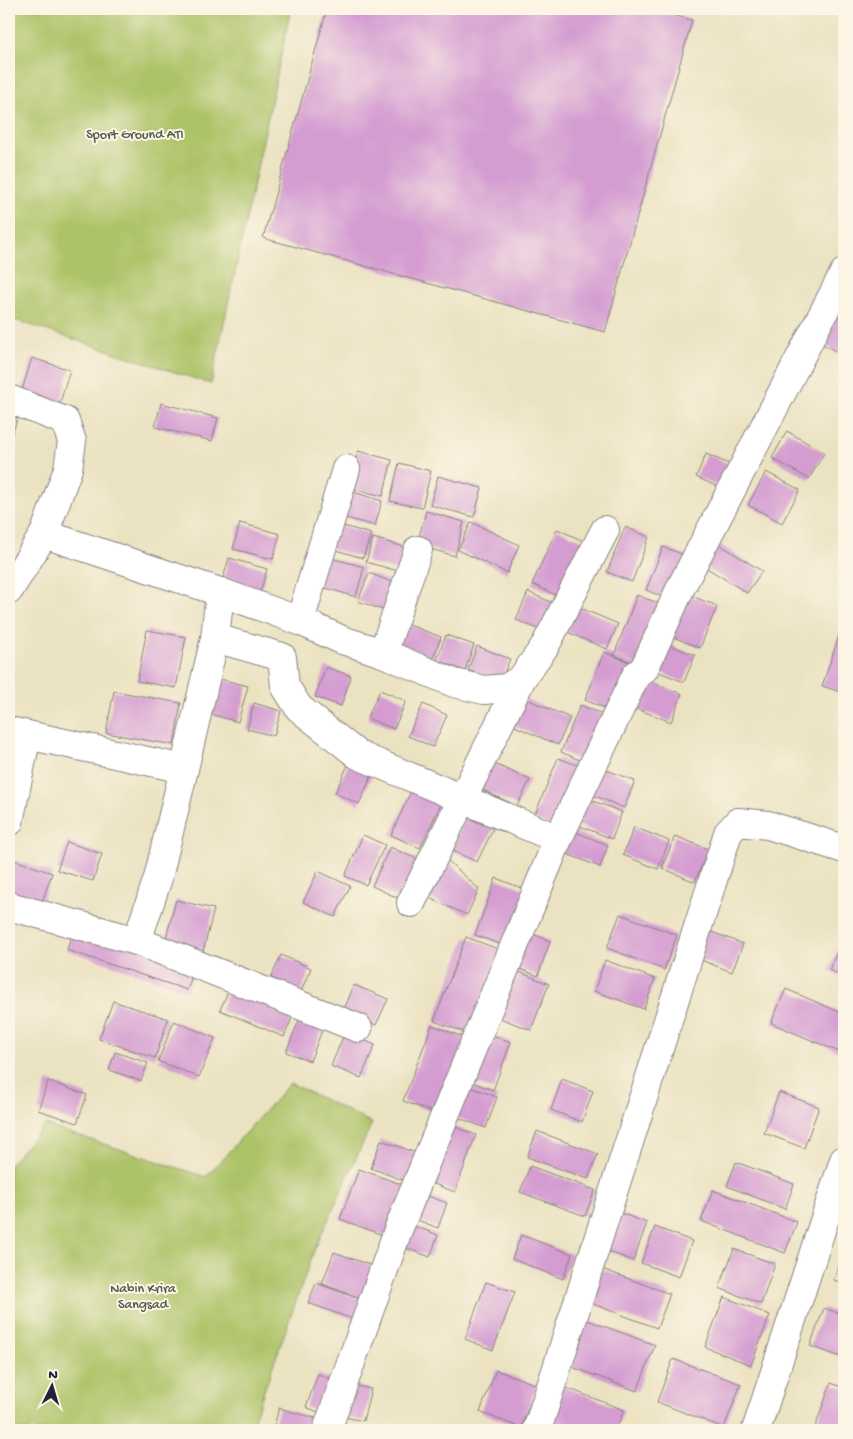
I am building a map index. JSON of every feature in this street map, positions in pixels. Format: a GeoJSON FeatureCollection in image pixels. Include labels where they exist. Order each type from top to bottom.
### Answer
{"type":"FeatureCollection","features":[{"type":"Feature","properties":{"kind":"street"},"geometry":{"type":"LineString","coordinates":[[327,1430],[398,1230],[558,839],[636,675],[644,669],[680,589],[844,273]]}},
{"type":"Feature","properties":{"kind":"street"},"geometry":{"type":"LineString","coordinates":[[9,399],[65,421],[72,442],[68,469],[44,534],[9,590]]}},
{"type":"Feature","properties":{"kind":"street"},"geometry":{"type":"LineString","coordinates":[[300,621],[346,469]]}},
{"type":"Feature","properties":{"kind":"street"},"geometry":{"type":"LineString","coordinates":[[411,903],[522,678],[545,646],[605,530]]}},
{"type":"Feature","properties":{"kind":"street"},"geometry":{"type":"LineString","coordinates":[[44,534],[220,592],[300,621],[342,640],[383,653],[454,683],[484,690],[507,688],[522,678]]}},
{"type":"Feature","properties":{"kind":"street"},"geometry":{"type":"LineString","coordinates":[[383,653],[418,550]]}},
{"type":"Feature","properties":{"kind":"street"},"geometry":{"type":"LineString","coordinates":[[136,941],[158,878],[215,638],[220,592]]}},
{"type":"Feature","properties":{"kind":"street"},"geometry":{"type":"LineString","coordinates":[[215,638],[282,657],[286,686],[299,708],[358,755],[558,839]]}},
{"type":"Feature","properties":{"kind":"street"},"geometry":{"type":"LineString","coordinates":[[9,822],[18,733],[184,769]]}},
{"type":"Feature","properties":{"kind":"street"},"geometry":{"type":"LineString","coordinates":[[537,1430],[728,833],[738,822],[768,825],[844,849]]}},
{"type":"Feature","properties":{"kind":"street"},"geometry":{"type":"LineString","coordinates":[[9,906],[136,941],[358,1028]]}},
{"type":"Feature","properties":{"kind":"street"},"geometry":{"type":"LineString","coordinates":[[756,1430],[844,1160]]}},
{"type":"Feature","properties":{"kind":"green space","name":"Sport Ground ATI"},"geometry":{"type":"Polygon","coordinates":[[[9,9],[291,9],[211,384],[9,318],[9,9]]]}},
{"type":"Feature","properties":{"kind":"green space","name":"Nabin Krira Sangsad"},"geometry":{"type":"Polygon","coordinates":[[[290,1083],[372,1123],[314,1251],[250,1430],[9,1430],[9,1165],[45,1125],[206,1177],[290,1083]]]}},
{"type":"Feature","properties":{"kind":"building"},"geometry":{"type":"Polygon","coordinates":[[[327,9],[649,9],[692,20],[605,332],[263,238],[327,9]]]}},
{"type":"Feature","properties":{"kind":"building"},"geometry":{"type":"Polygon","coordinates":[[[844,294],[844,356],[817,341],[844,294]]]}},
{"type":"Feature","properties":{"kind":"building"},"geometry":{"type":"Polygon","coordinates":[[[32,358],[70,370],[57,412],[19,400],[32,358]]]}},
{"type":"Feature","properties":{"kind":"building"},"geometry":{"type":"Polygon","coordinates":[[[161,403],[218,418],[212,441],[155,427],[161,403]]]}},
{"type":"Feature","properties":{"kind":"building"},"geometry":{"type":"Polygon","coordinates":[[[9,404],[21,408],[10,440],[9,439],[9,404]]]}},
{"type":"Feature","properties":{"kind":"building"},"geometry":{"type":"Polygon","coordinates":[[[787,431],[824,453],[809,479],[772,458],[787,431]]]}},
{"type":"Feature","properties":{"kind":"building"},"geometry":{"type":"Polygon","coordinates":[[[358,451],[392,460],[383,496],[349,488],[358,451]]]}},
{"type":"Feature","properties":{"kind":"building"},"geometry":{"type":"Polygon","coordinates":[[[706,454],[736,467],[725,490],[696,477],[706,454]]]}},
{"type":"Feature","properties":{"kind":"building"},"geometry":{"type":"Polygon","coordinates":[[[399,463],[431,471],[422,508],[390,501],[399,463]]]}},
{"type":"Feature","properties":{"kind":"building"},"geometry":{"type":"Polygon","coordinates":[[[766,472],[800,490],[782,523],[748,505],[766,472]]]}},
{"type":"Feature","properties":{"kind":"building"},"geometry":{"type":"Polygon","coordinates":[[[438,476],[482,488],[474,517],[430,505],[438,476]]]}},
{"type":"Feature","properties":{"kind":"building"},"geometry":{"type":"Polygon","coordinates":[[[347,490],[382,501],[375,526],[339,516],[347,490]]]}},
{"type":"Feature","properties":{"kind":"building"},"geometry":{"type":"Polygon","coordinates":[[[426,511],[464,522],[455,556],[417,545],[426,511]]]}},
{"type":"Feature","properties":{"kind":"building"},"geometry":{"type":"Polygon","coordinates":[[[471,522],[519,545],[507,573],[458,550],[471,522]]]}},
{"type":"Feature","properties":{"kind":"building"},"geometry":{"type":"Polygon","coordinates":[[[240,523],[280,534],[273,559],[233,549],[240,523]]]}},
{"type":"Feature","properties":{"kind":"building"},"geometry":{"type":"Polygon","coordinates":[[[337,524],[371,534],[363,558],[329,548],[337,524]]]}},
{"type":"Feature","properties":{"kind":"building"},"geometry":{"type":"Polygon","coordinates":[[[625,527],[649,537],[632,582],[607,572],[625,527]]]}},
{"type":"Feature","properties":{"kind":"building"},"geometry":{"type":"Polygon","coordinates":[[[557,529],[586,542],[562,598],[532,584],[557,529]]]}},
{"type":"Feature","properties":{"kind":"building"},"geometry":{"type":"Polygon","coordinates":[[[373,538],[412,549],[405,573],[366,562],[373,538]]]}},
{"type":"Feature","properties":{"kind":"building"},"geometry":{"type":"Polygon","coordinates":[[[714,541],[762,571],[747,593],[699,563],[714,541]]]}},
{"type":"Feature","properties":{"kind":"building"},"geometry":{"type":"Polygon","coordinates":[[[663,547],[690,557],[673,601],[646,590],[663,547]]]}},
{"type":"Feature","properties":{"kind":"building"},"geometry":{"type":"Polygon","coordinates":[[[324,556],[364,567],[356,597],[316,585],[324,556]]]}},
{"type":"Feature","properties":{"kind":"building"},"geometry":{"type":"Polygon","coordinates":[[[229,558],[267,569],[260,593],[222,582],[229,558]]]}},
{"type":"Feature","properties":{"kind":"building"},"geometry":{"type":"Polygon","coordinates":[[[369,573],[402,586],[391,613],[358,601],[369,573]]]}},
{"type":"Feature","properties":{"kind":"building"},"geometry":{"type":"Polygon","coordinates":[[[528,592],[555,604],[543,631],[516,620],[528,592]]]}},
{"type":"Feature","properties":{"kind":"building"},"geometry":{"type":"Polygon","coordinates":[[[684,593],[717,606],[700,648],[668,635],[684,593]]]}},
{"type":"Feature","properties":{"kind":"building"},"geometry":{"type":"Polygon","coordinates":[[[637,595],[665,606],[641,666],[614,655],[637,595]]]}},
{"type":"Feature","properties":{"kind":"building"},"geometry":{"type":"Polygon","coordinates":[[[578,607],[618,624],[607,649],[567,632],[578,607]]]}},
{"type":"Feature","properties":{"kind":"building"},"geometry":{"type":"Polygon","coordinates":[[[398,621],[441,637],[432,661],[389,645],[398,621]]]}},
{"type":"Feature","properties":{"kind":"building"},"geometry":{"type":"Polygon","coordinates":[[[844,621],[844,693],[822,686],[844,621]]]}},
{"type":"Feature","properties":{"kind":"building"},"geometry":{"type":"Polygon","coordinates":[[[147,630],[186,637],[176,688],[137,681],[147,630]]]}},
{"type":"Feature","properties":{"kind":"building"},"geometry":{"type":"Polygon","coordinates":[[[446,635],[474,645],[465,671],[437,660],[446,635]]]}},
{"type":"Feature","properties":{"kind":"building"},"geometry":{"type":"Polygon","coordinates":[[[660,641],[695,655],[684,682],[649,668],[660,641]]]}},
{"type":"Feature","properties":{"kind":"building"},"geometry":{"type":"Polygon","coordinates":[[[477,646],[510,659],[500,683],[468,670],[477,646]]]}},
{"type":"Feature","properties":{"kind":"building"},"geometry":{"type":"Polygon","coordinates":[[[604,652],[636,665],[617,713],[585,700],[604,652]]]}},
{"type":"Feature","properties":{"kind":"building"},"geometry":{"type":"Polygon","coordinates":[[[326,667],[351,676],[341,706],[315,697],[326,667]]]}},
{"type":"Feature","properties":{"kind":"building"},"geometry":{"type":"Polygon","coordinates":[[[208,676],[248,686],[238,722],[199,711],[208,676]]]}},
{"type":"Feature","properties":{"kind":"building"},"geometry":{"type":"Polygon","coordinates":[[[638,677],[682,694],[671,722],[627,705],[638,677]]]}},
{"type":"Feature","properties":{"kind":"building"},"geometry":{"type":"Polygon","coordinates":[[[380,690],[406,701],[394,729],[367,718],[380,690]]]}},
{"type":"Feature","properties":{"kind":"building"},"geometry":{"type":"Polygon","coordinates":[[[114,691],[181,703],[174,745],[106,733],[114,691]]]}},
{"type":"Feature","properties":{"kind":"building"},"geometry":{"type":"Polygon","coordinates":[[[522,697],[570,718],[558,745],[510,724],[522,697]]]}},
{"type":"Feature","properties":{"kind":"building"},"geometry":{"type":"Polygon","coordinates":[[[254,703],[281,711],[274,736],[247,729],[254,703]]]}},
{"type":"Feature","properties":{"kind":"building"},"geometry":{"type":"Polygon","coordinates":[[[423,704],[447,715],[433,747],[408,736],[423,704]]]}},
{"type":"Feature","properties":{"kind":"building"},"geometry":{"type":"Polygon","coordinates":[[[580,705],[608,716],[589,764],[561,752],[580,705]]]}},
{"type":"Feature","properties":{"kind":"building"},"geometry":{"type":"Polygon","coordinates":[[[558,758],[585,768],[561,830],[533,819],[558,758]]]}},
{"type":"Feature","properties":{"kind":"building"},"geometry":{"type":"Polygon","coordinates":[[[488,761],[530,780],[517,806],[476,787],[488,761]]]}},
{"type":"Feature","properties":{"kind":"building"},"geometry":{"type":"Polygon","coordinates":[[[348,765],[372,775],[359,804],[335,793],[348,765]]]}},
{"type":"Feature","properties":{"kind":"building"},"geometry":{"type":"Polygon","coordinates":[[[599,767],[635,781],[624,808],[588,793],[599,767]]]}},
{"type":"Feature","properties":{"kind":"building"},"geometry":{"type":"Polygon","coordinates":[[[412,789],[442,802],[420,848],[391,835],[412,789]]]}},
{"type":"Feature","properties":{"kind":"building"},"geometry":{"type":"Polygon","coordinates":[[[580,796],[622,812],[612,839],[570,822],[580,796]]]}},
{"type":"Feature","properties":{"kind":"building"},"geometry":{"type":"Polygon","coordinates":[[[466,817],[493,829],[477,862],[451,850],[466,817]]]}},
{"type":"Feature","properties":{"kind":"building"},"geometry":{"type":"Polygon","coordinates":[[[634,827],[669,841],[658,869],[623,855],[634,827]]]}},
{"type":"Feature","properties":{"kind":"building"},"geometry":{"type":"Polygon","coordinates":[[[565,828],[608,845],[600,867],[557,850],[565,828]]]}},
{"type":"Feature","properties":{"kind":"building"},"geometry":{"type":"Polygon","coordinates":[[[363,835],[385,845],[366,885],[345,876],[363,835]]]}},
{"type":"Feature","properties":{"kind":"building"},"geometry":{"type":"Polygon","coordinates":[[[675,836],[708,849],[695,882],[662,868],[675,836]]]}},
{"type":"Feature","properties":{"kind":"building"},"geometry":{"type":"Polygon","coordinates":[[[67,842],[102,854],[93,881],[57,870],[67,842]]]}},
{"type":"Feature","properties":{"kind":"building"},"geometry":{"type":"Polygon","coordinates":[[[390,847],[419,860],[400,899],[372,886],[390,847]]]}},
{"type":"Feature","properties":{"kind":"building"},"geometry":{"type":"Polygon","coordinates":[[[446,859],[479,889],[467,915],[429,898],[446,859]]]}},
{"type":"Feature","properties":{"kind":"building"},"geometry":{"type":"Polygon","coordinates":[[[14,860],[52,873],[41,905],[9,894],[9,876],[14,860]]]}},
{"type":"Feature","properties":{"kind":"building"},"geometry":{"type":"Polygon","coordinates":[[[318,871],[350,886],[335,917],[303,902],[318,871]]]}},
{"type":"Feature","properties":{"kind":"building"},"geometry":{"type":"Polygon","coordinates":[[[496,878],[526,890],[505,946],[475,935],[496,878]]]}},
{"type":"Feature","properties":{"kind":"building"},"geometry":{"type":"Polygon","coordinates":[[[176,900],[214,909],[203,952],[165,942],[176,900]]]}},
{"type":"Feature","properties":{"kind":"building"},"geometry":{"type":"Polygon","coordinates":[[[620,914],[677,935],[664,970],[607,948],[620,914]]]}},
{"type":"Feature","properties":{"kind":"building"},"geometry":{"type":"Polygon","coordinates":[[[74,927],[195,968],[187,990],[67,950],[74,927]]]}},
{"type":"Feature","properties":{"kind":"building"},"geometry":{"type":"Polygon","coordinates":[[[704,929],[743,944],[732,972],[693,957],[704,929]]]}},
{"type":"Feature","properties":{"kind":"building"},"geometry":{"type":"Polygon","coordinates":[[[523,930],[550,941],[538,976],[510,965],[523,930]]]}},
{"type":"Feature","properties":{"kind":"building"},"geometry":{"type":"Polygon","coordinates":[[[844,936],[844,977],[829,970],[844,936]]]}},
{"type":"Feature","properties":{"kind":"building"},"geometry":{"type":"Polygon","coordinates":[[[466,937],[501,950],[469,1034],[434,1021],[466,937]]]}},
{"type":"Feature","properties":{"kind":"building"},"geometry":{"type":"Polygon","coordinates":[[[281,955],[311,968],[301,991],[271,978],[281,955]]]}},
{"type":"Feature","properties":{"kind":"building"},"geometry":{"type":"Polygon","coordinates":[[[605,960],[655,979],[644,1009],[594,991],[605,960]]]}},
{"type":"Feature","properties":{"kind":"building"},"geometry":{"type":"Polygon","coordinates":[[[507,967],[549,984],[531,1030],[489,1014],[507,967]]]}},
{"type":"Feature","properties":{"kind":"building"},"geometry":{"type":"Polygon","coordinates":[[[354,985],[388,999],[376,1025],[343,1012],[354,985]]]}},
{"type":"Feature","properties":{"kind":"building"},"geometry":{"type":"Polygon","coordinates":[[[230,987],[294,1013],[284,1037],[220,1010],[230,987]]]}},
{"type":"Feature","properties":{"kind":"building"},"geometry":{"type":"Polygon","coordinates":[[[786,989],[844,1014],[844,1054],[771,1023],[786,989]]]}},
{"type":"Feature","properties":{"kind":"building"},"geometry":{"type":"Polygon","coordinates":[[[113,1001],[168,1019],[155,1058],[99,1039],[113,1001]]]}},
{"type":"Feature","properties":{"kind":"building"},"geometry":{"type":"Polygon","coordinates":[[[300,1018],[323,1028],[310,1061],[286,1052],[300,1018]]]}},
{"type":"Feature","properties":{"kind":"building"},"geometry":{"type":"Polygon","coordinates":[[[174,1021],[215,1038],[199,1077],[158,1061],[174,1021]]]}},
{"type":"Feature","properties":{"kind":"building"},"geometry":{"type":"Polygon","coordinates":[[[432,1025],[466,1038],[438,1114],[403,1101],[432,1025]]]}},
{"type":"Feature","properties":{"kind":"building"},"geometry":{"type":"Polygon","coordinates":[[[482,1031],[511,1042],[493,1090],[464,1079],[482,1031]]]}},
{"type":"Feature","properties":{"kind":"building"},"geometry":{"type":"Polygon","coordinates":[[[345,1032],[375,1045],[361,1078],[331,1066],[345,1032]]]}},
{"type":"Feature","properties":{"kind":"building"},"geometry":{"type":"Polygon","coordinates":[[[115,1052],[148,1063],[141,1081],[109,1070],[115,1052]]]}},
{"type":"Feature","properties":{"kind":"building"},"geometry":{"type":"Polygon","coordinates":[[[562,1079],[593,1091],[582,1122],[551,1110],[562,1079]]]}},
{"type":"Feature","properties":{"kind":"building"},"geometry":{"type":"Polygon","coordinates":[[[48,1081],[87,1095],[77,1123],[38,1110],[48,1081]]]}},
{"type":"Feature","properties":{"kind":"building"},"geometry":{"type":"Polygon","coordinates":[[[459,1083],[497,1097],[486,1128],[448,1114],[459,1083]]]}},
{"type":"Feature","properties":{"kind":"building"},"geometry":{"type":"Polygon","coordinates":[[[779,1092],[819,1107],[804,1148],[764,1133],[779,1092]]]}},
{"type":"Feature","properties":{"kind":"building"},"geometry":{"type":"Polygon","coordinates":[[[443,1122],[476,1135],[455,1192],[421,1179],[443,1122]]]}},
{"type":"Feature","properties":{"kind":"building"},"geometry":{"type":"Polygon","coordinates":[[[537,1131],[598,1154],[588,1179],[527,1157],[537,1131]]]}},
{"type":"Feature","properties":{"kind":"building"},"geometry":{"type":"Polygon","coordinates":[[[381,1140],[419,1154],[408,1182],[371,1168],[381,1140]]]}},
{"type":"Feature","properties":{"kind":"building"},"geometry":{"type":"Polygon","coordinates":[[[736,1162],[794,1184],[785,1209],[727,1186],[736,1162]]]}},
{"type":"Feature","properties":{"kind":"building"},"geometry":{"type":"Polygon","coordinates":[[[530,1166],[595,1190],[585,1216],[520,1192],[530,1166]]]}},
{"type":"Feature","properties":{"kind":"building"},"geometry":{"type":"Polygon","coordinates":[[[359,1169],[409,1187],[390,1238],[340,1219],[359,1169]]]}},
{"type":"Feature","properties":{"kind":"building"},"geometry":{"type":"Polygon","coordinates":[[[713,1190],[797,1222],[785,1253],[701,1221],[713,1190]]]}},
{"type":"Feature","properties":{"kind":"building"},"geometry":{"type":"Polygon","coordinates":[[[417,1192],[447,1203],[438,1228],[407,1216],[417,1192]]]}},
{"type":"Feature","properties":{"kind":"building"},"geometry":{"type":"Polygon","coordinates":[[[615,1211],[647,1223],[633,1261],[600,1248],[615,1211]]]}},
{"type":"Feature","properties":{"kind":"building"},"geometry":{"type":"Polygon","coordinates":[[[406,1223],[438,1235],[430,1257],[398,1245],[406,1223]]]}},
{"type":"Feature","properties":{"kind":"building"},"geometry":{"type":"Polygon","coordinates":[[[655,1227],[692,1241],[679,1277],[641,1263],[655,1227]]]}},
{"type":"Feature","properties":{"kind":"building"},"geometry":{"type":"Polygon","coordinates":[[[521,1235],[572,1254],[563,1279],[512,1259],[521,1235]]]}},
{"type":"Feature","properties":{"kind":"building"},"geometry":{"type":"Polygon","coordinates":[[[734,1249],[775,1264],[761,1304],[719,1288],[734,1249]]]}},
{"type":"Feature","properties":{"kind":"building"},"geometry":{"type":"Polygon","coordinates":[[[334,1252],[378,1268],[366,1300],[322,1284],[334,1252]]]}},
{"type":"Feature","properties":{"kind":"building"},"geometry":{"type":"Polygon","coordinates":[[[844,1253],[844,1284],[834,1280],[844,1253]]]}},
{"type":"Feature","properties":{"kind":"building"},"geometry":{"type":"Polygon","coordinates":[[[594,1266],[670,1294],[657,1328],[582,1300],[594,1266]]]}},
{"type":"Feature","properties":{"kind":"building"},"geometry":{"type":"Polygon","coordinates":[[[486,1282],[515,1292],[493,1350],[465,1339],[486,1282]]]}},
{"type":"Feature","properties":{"kind":"building"},"geometry":{"type":"Polygon","coordinates":[[[316,1283],[365,1301],[358,1321],[308,1303],[316,1283]]]}},
{"type":"Feature","properties":{"kind":"building"},"geometry":{"type":"Polygon","coordinates":[[[724,1297],[770,1315],[751,1365],[705,1347],[724,1297]]]}},
{"type":"Feature","properties":{"kind":"building"},"geometry":{"type":"Polygon","coordinates":[[[824,1308],[844,1315],[844,1358],[810,1346],[824,1308]]]}},
{"type":"Feature","properties":{"kind":"building"},"geometry":{"type":"Polygon","coordinates":[[[579,1317],[655,1345],[637,1391],[561,1363],[579,1317]]]}},
{"type":"Feature","properties":{"kind":"building"},"geometry":{"type":"Polygon","coordinates":[[[673,1359],[741,1384],[724,1428],[657,1402],[673,1359]]]}},
{"type":"Feature","properties":{"kind":"building"},"geometry":{"type":"Polygon","coordinates":[[[496,1370],[537,1385],[521,1428],[480,1412],[496,1370]]]}},
{"type":"Feature","properties":{"kind":"building"},"geometry":{"type":"Polygon","coordinates":[[[318,1374],[335,1381],[323,1414],[306,1407],[318,1374]]]}},
{"type":"Feature","properties":{"kind":"building"},"geometry":{"type":"Polygon","coordinates":[[[831,1383],[844,1388],[844,1430],[814,1430],[831,1383]]]}},
{"type":"Feature","properties":{"kind":"building"},"geometry":{"type":"Polygon","coordinates":[[[348,1384],[371,1389],[363,1421],[340,1416],[348,1384]]]}},
{"type":"Feature","properties":{"kind":"building"},"geometry":{"type":"Polygon","coordinates":[[[562,1386],[624,1410],[616,1430],[545,1430],[562,1386]]]}},
{"type":"Feature","properties":{"kind":"building"},"geometry":{"type":"Polygon","coordinates":[[[279,1408],[322,1420],[319,1430],[273,1430],[279,1408]]]}}]}
